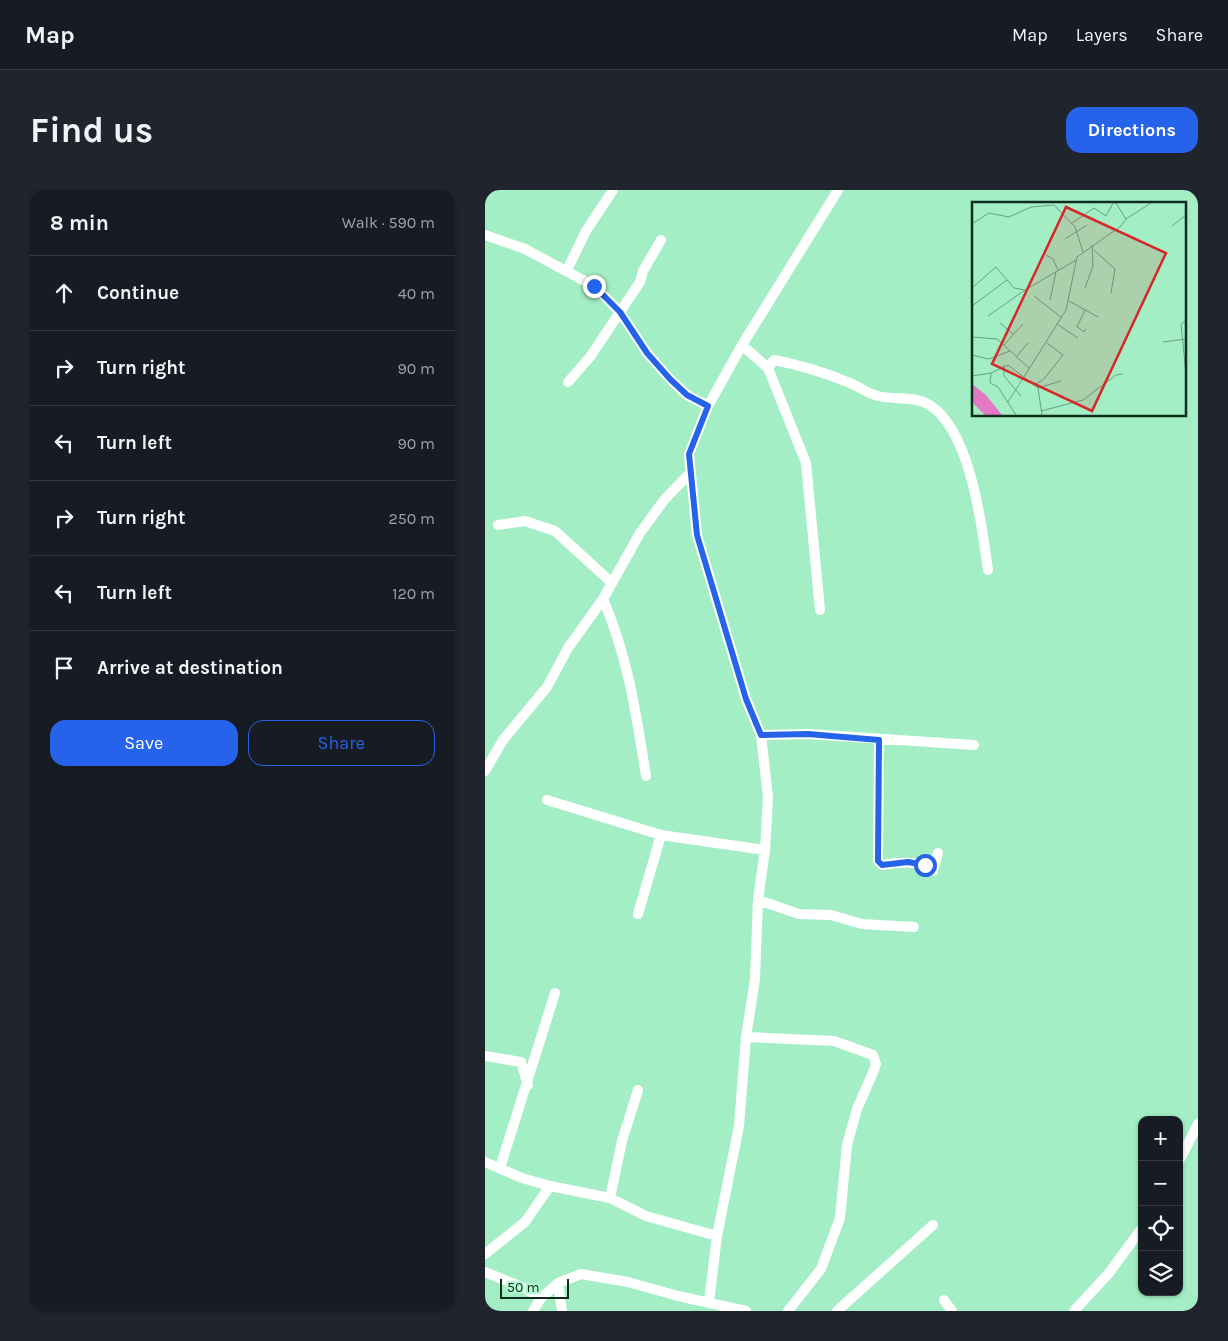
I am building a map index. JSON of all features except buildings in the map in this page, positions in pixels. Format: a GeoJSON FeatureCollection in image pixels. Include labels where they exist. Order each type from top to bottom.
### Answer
{"type":"FeatureCollection","features":[{"type":"Feature","properties":{"kind":"street"},"geometry":{"type":"LineString","coordinates":[[567,270],[586,231],[613,190]]}},
{"type":"Feature","properties":{"kind":"street"},"geometry":{"type":"LineString","coordinates":[[707,1305],[717,1236],[739,1126],[746,1037],[755,979],[758,900],[765,850],[768,797],[761,735],[746,699],[697,535],[689,454],[708,406],[742,345],[838,190]]}},
{"type":"Feature","properties":{"kind":"street"},"geometry":{"type":"LineString","coordinates":[[485,235],[525,249],[552,266],[567,270],[594,286],[620,312],[647,353],[670,379],[687,395],[708,406]]}},
{"type":"Feature","properties":{"kind":"street"},"geometry":{"type":"LineString","coordinates":[[568,382],[590,357],[640,282],[643,271],[661,240]]}},
{"type":"Feature","properties":{"kind":"street"},"geometry":{"type":"LineString","coordinates":[[742,345],[768,368],[806,462],[820,610]]}},
{"type":"Feature","properties":{"kind":"street"},"geometry":{"type":"LineString","coordinates":[[768,368],[774,360],[796,364],[850,383],[877,396],[917,400],[928,404],[946,420],[965,460],[980,512],[988,570]]}},
{"type":"Feature","properties":{"kind":"street"},"geometry":{"type":"LineString","coordinates":[[485,771],[503,740],[547,687],[568,648],[603,598],[640,533],[665,499],[690,473]]}},
{"type":"Feature","properties":{"kind":"street"},"geometry":{"type":"LineString","coordinates":[[498,525],[525,521],[555,531],[612,583]]}},
{"type":"Feature","properties":{"kind":"street"},"geometry":{"type":"LineString","coordinates":[[603,598],[621,645],[633,691],[646,776]]}},
{"type":"Feature","properties":{"kind":"street"},"geometry":{"type":"LineString","coordinates":[[761,735],[808,734],[975,745]]}},
{"type":"Feature","properties":{"kind":"street"},"geometry":{"type":"LineString","coordinates":[[879,740],[878,861],[882,865],[908,862],[925,865],[933,871],[938,852]]}},
{"type":"Feature","properties":{"kind":"street"},"geometry":{"type":"LineString","coordinates":[[547,800],[661,835],[765,850]]}},
{"type":"Feature","properties":{"kind":"street"},"geometry":{"type":"LineString","coordinates":[[638,914],[661,835]]}},
{"type":"Feature","properties":{"kind":"street"},"geometry":{"type":"LineString","coordinates":[[758,900],[799,914],[831,915],[862,924],[914,927]]}},
{"type":"Feature","properties":{"kind":"street"},"geometry":{"type":"LineString","coordinates":[[500,1168],[528,1086],[555,992]]}},
{"type":"Feature","properties":{"kind":"street"},"geometry":{"type":"LineString","coordinates":[[746,1037],[834,1041],[873,1055],[875,1064],[857,1109],[847,1145],[840,1218],[828,1256],[810,1285],[788,1311]]}},
{"type":"Feature","properties":{"kind":"street"},"geometry":{"type":"LineString","coordinates":[[485,1056],[521,1062],[528,1086]]}},
{"type":"Feature","properties":{"kind":"street"},"geometry":{"type":"LineString","coordinates":[[609,1198],[622,1140],[638,1090]]}},
{"type":"Feature","properties":{"kind":"street"},"geometry":{"type":"LineString","coordinates":[[1183,1153],[1198,1124]]}},
{"type":"Feature","properties":{"kind":"street"},"geometry":{"type":"LineString","coordinates":[[485,1162],[522,1178],[550,1186],[609,1198],[646,1216],[717,1236]]}},
{"type":"Feature","properties":{"kind":"street"},"geometry":{"type":"LineString","coordinates":[[485,1254],[525,1222],[550,1186]]}},
{"type":"Feature","properties":{"kind":"street"},"geometry":{"type":"LineString","coordinates":[[837,1311],[933,1225]]}},
{"type":"Feature","properties":{"kind":"street"},"geometry":{"type":"LineString","coordinates":[[1074,1311],[1109,1273],[1138,1233]]}},
{"type":"Feature","properties":{"kind":"street"},"geometry":{"type":"LineString","coordinates":[[485,1272],[522,1287],[541,1298]]}},
{"type":"Feature","properties":{"kind":"street"},"geometry":{"type":"LineString","coordinates":[[533,1311],[541,1298],[558,1284],[581,1274],[628,1282],[707,1305],[746,1311]]}},
{"type":"Feature","properties":{"kind":"street"},"geometry":{"type":"LineString","coordinates":[[558,1284],[562,1311]]}},
{"type":"Feature","properties":{"kind":"street"},"geometry":{"type":"LineString","coordinates":[[944,1300],[952,1311]]}},
{"type":"Feature","properties":{"kind":"route"},"geometry":{"type":"LineString","coordinates":[[594,286],[620,312],[647,353],[670,379],[687,395],[708,406],[689,454],[697,535],[746,699],[761,735],[808,734],[879,740],[878,861],[882,865],[908,862],[925,865]]}}]}
